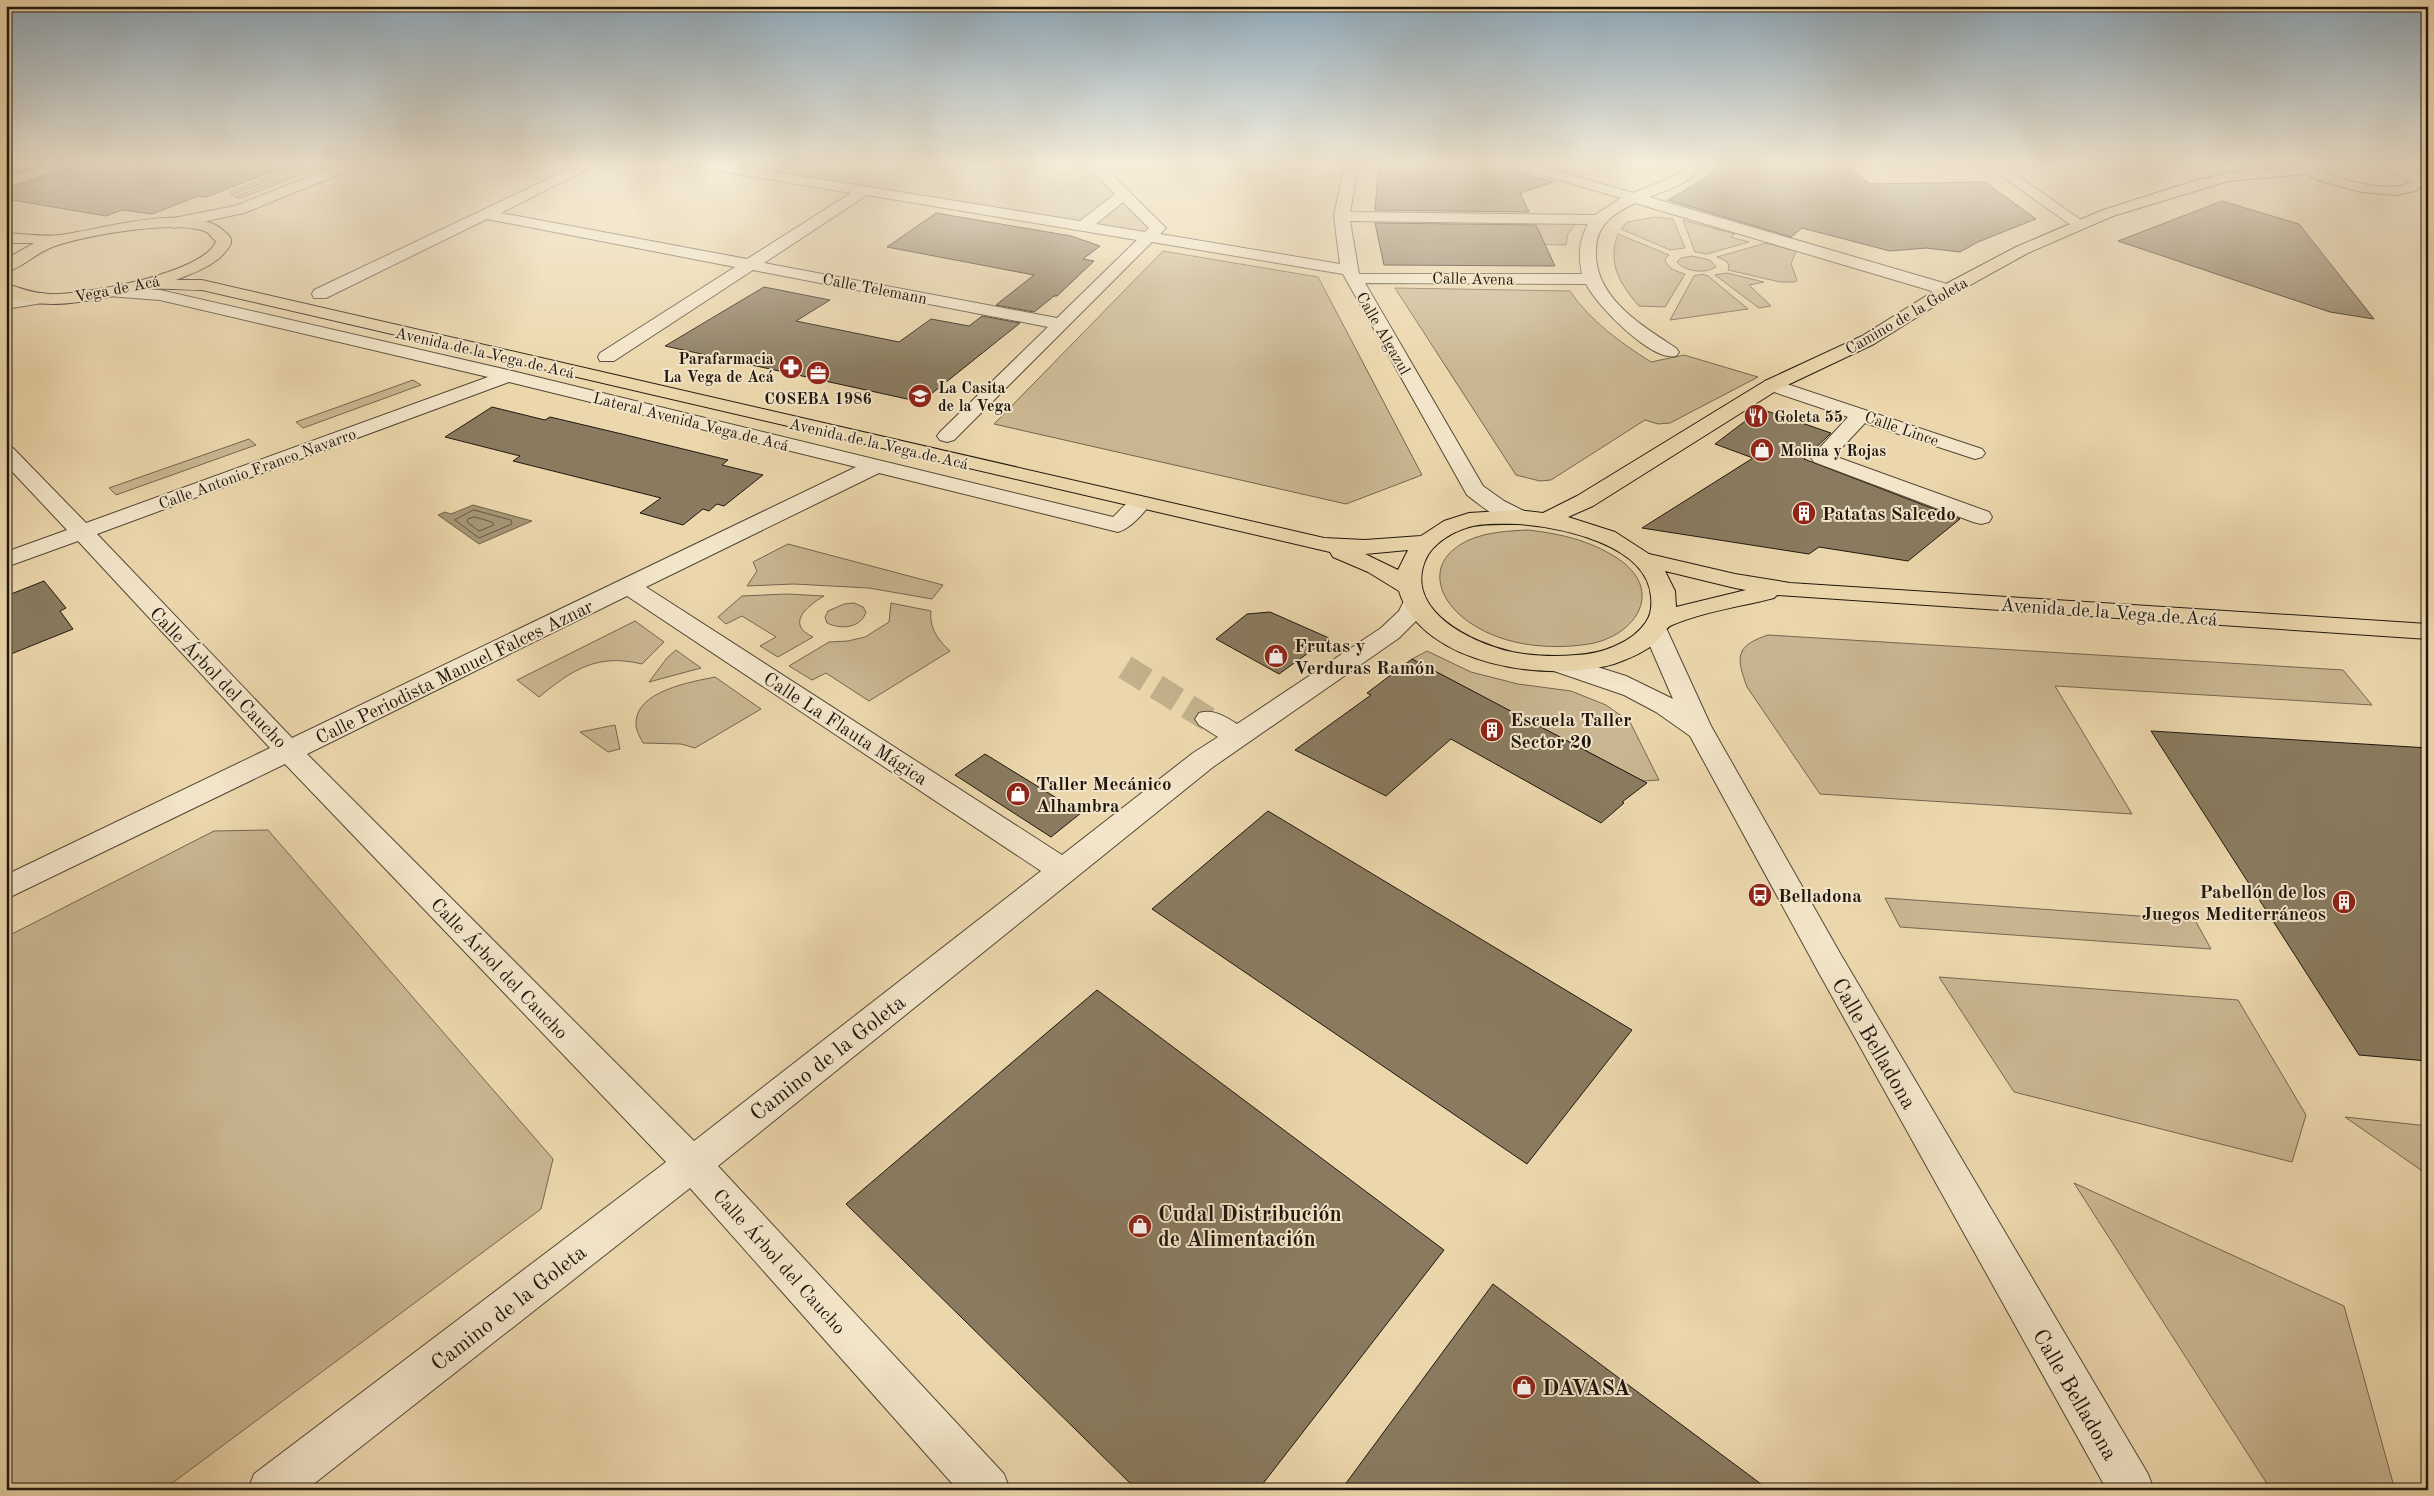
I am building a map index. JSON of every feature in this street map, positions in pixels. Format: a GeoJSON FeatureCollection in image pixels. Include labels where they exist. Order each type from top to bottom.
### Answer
{"type":"FeatureCollection","features":[{"type":"Feature","properties":{"kind":"main road"},"geometry":{"type":"LineString","coordinates":[[6,267],[28,253],[74,237],[101,232]]}},
{"type":"Feature","properties":{"kind":"main road","name":"Vega de Acá"},"geometry":{"type":"LineString","coordinates":[[6,290],[24,296],[69,298],[149,285],[188,270],[209,258],[223,244],[222,236],[216,232]]}},
{"type":"Feature","properties":{"kind":"main road","name":"Camino de la Goleta"},"geometry":{"type":"LineString","coordinates":[[1547,519],[1585,501],[1681,439],[1772,385],[1868,340],[1948,290],[2022,250],[2064,232]]}},
{"type":"Feature","properties":{"kind":"main road"},"geometry":{"type":"LineString","coordinates":[[6,239],[74,237]]}},
{"type":"Feature","properties":{"kind":"main road"},"geometry":{"type":"LineString","coordinates":[[6,239],[25,248],[28,253]]}},
{"type":"Feature","properties":{"kind":"main road"},"geometry":{"type":"LineString","coordinates":[[188,270],[194,281],[202,285]]}},
{"type":"Feature","properties":{"kind":"main road","name":"Avenida de la Vega de Acá"},"geometry":{"type":"LineString","coordinates":[[149,285],[202,285],[1324,545],[1376,567],[1412,594],[1424,615],[1442,630],[1487,653],[1523,661],[1560,664],[1581,663],[1605,658],[1633,648],[1659,625],[1696,608],[1733,599],[1790,590]]}},
{"type":"Feature","properties":{"kind":"main road"},"geometry":{"type":"LineString","coordinates":[[1574,525],[1585,501]]}},
{"type":"Feature","properties":{"kind":"main road"},"geometry":{"type":"LineString","coordinates":[[1412,594],[1407,578],[1412,561],[1427,542],[1442,531],[1468,521],[1518,517],[1547,519],[1574,525],[1618,543],[1642,560],[1661,584],[1666,595],[1659,625]]}},
{"type":"Feature","properties":{"kind":"main road","name":"Avenida de la Vega de Acá"},"geometry":{"type":"LineString","coordinates":[[1324,545],[1365,547],[1427,542]]}},
{"type":"Feature","properties":{"kind":"main road","name":"Avenida de la Vega de Acá"},"geometry":{"type":"LineString","coordinates":[[1642,560],[1725,580],[1790,590],[2428,632]]}},
{"type":"Feature","properties":{"kind":"street"},"geometry":{"type":"LineString","coordinates":[[320,294],[447,232]]}},
{"type":"Feature","properties":{"kind":"street","name":"Calle Telemann"},"geometry":{"type":"LineString","coordinates":[[578,232],[1060,324]]}},
{"type":"Feature","properties":{"kind":"street"},"geometry":{"type":"LineString","coordinates":[[607,357],[802,232]]}},
{"type":"Feature","properties":{"kind":"street","name":"Calle Avena"},"geometry":{"type":"LineString","coordinates":[[1115,232],[1351,274],[1398,277],[1592,279]]}},
{"type":"Feature","properties":{"kind":"street"},"geometry":{"type":"LineString","coordinates":[[947,436],[1154,232]]}},
{"type":"Feature","properties":{"kind":"street","name":"Calle Algazul"},"geometry":{"type":"LineString","coordinates":[[1344,232],[1351,274],[1475,490],[1496,506],[1518,517]]}},
{"type":"Feature","properties":{"kind":"street"},"geometry":{"type":"LineString","coordinates":[[1590,232],[1586,249],[1592,279],[1601,295],[1619,316],[1641,334],[1670,352]]}},
{"type":"Feature","properties":{"kind":"street"},"geometry":{"type":"LineString","coordinates":[[1749,232],[1948,290]]}},
{"type":"Feature","properties":{"kind":"street","name":"Lateral Avenida Vega de Acá"},"geometry":{"type":"LineString","coordinates":[[114,292],[160,296],[508,376],[1118,525],[1140,502]]}},
{"type":"Feature","properties":{"kind":"street"},"geometry":{"type":"LineString","coordinates":[[6,304],[42,298]]}},
{"type":"Feature","properties":{"kind":"street","name":"Calle Antonio Franco Navarro"},"geometry":{"type":"LineString","coordinates":[[6,560],[508,376]]}},
{"type":"Feature","properties":{"kind":"street","name":"Calle Lince"},"geometry":{"type":"LineString","coordinates":[[1772,385],[1975,453]]}},
{"type":"Feature","properties":{"kind":"street"},"geometry":{"type":"LineString","coordinates":[[1862,414],[1821,458],[1981,517]]}},
{"type":"Feature","properties":{"kind":"street","name":"Calle Árbol del Caucho"},"geometry":{"type":"LineString","coordinates":[[6,452],[288,751],[692,1164],[988,1490]]}},
{"type":"Feature","properties":{"kind":"street","name":"Calle Periodista Manuel Falces Aznar"},"geometry":{"type":"LineString","coordinates":[[6,888],[874,466]]}},
{"type":"Feature","properties":{"kind":"street"},"geometry":{"type":"LineString","coordinates":[[1468,521],[1474,507],[1475,490]]}},
{"type":"Feature","properties":{"kind":"street","name":"Calle La Flauta Mágica"},"geometry":{"type":"LineString","coordinates":[[628,586],[1064,871]]}},
{"type":"Feature","properties":{"kind":"street","name":"Camino de la Goleta"},"geometry":{"type":"LineString","coordinates":[[270,1490],[692,1164],[1064,871],[1222,727],[1390,633],[1409,614],[1412,594]]}},
{"type":"Feature","properties":{"kind":"street"},"geometry":{"type":"LineString","coordinates":[[1659,625],[1700,730]]}},
{"type":"Feature","properties":{"kind":"street","name":"Camino de la Goleta"},"geometry":{"type":"LineString","coordinates":[[1390,633],[1403,630],[1442,630]]}},
{"type":"Feature","properties":{"kind":"street","name":"Calle Belladona"},"geometry":{"type":"LineString","coordinates":[[1560,664],[1622,682],[1646,693],[1667,705],[1700,730],[1835,972],[2132,1490]]}},
{"type":"Feature","properties":{"kind":"shaded area"},"geometry":{"type":"Polygon","coordinates":[[[1526,232],[1570,232],[1566,245],[1527,244],[1526,232]]]}},
{"type":"Feature","properties":{"kind":"shaded area"},"geometry":{"type":"Polygon","coordinates":[[[1628,232],[1678,232],[1685,248],[1670,250],[1628,232]]]}},
{"type":"Feature","properties":{"kind":"shaded area"},"geometry":{"type":"Polygon","coordinates":[[[1687,232],[1727,232],[1735,234],[1731,237],[1749,242],[1707,254],[1695,252],[1687,232]]]}},
{"type":"Feature","properties":{"kind":"shaded area"},"geometry":{"type":"Polygon","coordinates":[[[1618,234],[1669,255],[1665,259],[1668,265],[1672,269],[1685,274],[1665,307],[1639,306],[1626,290],[1617,273],[1615,264],[1615,245],[1618,234]]]}},
{"type":"Feature","properties":{"kind":"shaded area"},"geometry":{"type":"Polygon","coordinates":[[[1766,243],[1796,251],[1791,264],[1797,280],[1795,282],[1780,282],[1728,270],[1729,265],[1726,261],[1717,257],[1766,243]]]}},
{"type":"Feature","properties":{"kind":"shaded area"},"geometry":{"type":"Polygon","coordinates":[[[1163,251],[1318,277],[1422,475],[1346,504],[994,424],[1163,251]]]}},
{"type":"Feature","properties":{"kind":"shaded area"},"geometry":{"type":"Polygon","coordinates":[[[1692,256],[1710,260],[1716,267],[1707,271],[1696,271],[1685,268],[1677,262],[1681,258],[1692,256]]]}},
{"type":"Feature","properties":{"kind":"shaded area"},"geometry":{"type":"Polygon","coordinates":[[[1727,273],[1764,282],[1749,285],[1771,306],[1759,308],[1715,275],[1727,273]]]}},
{"type":"Feature","properties":{"kind":"shaded area"},"geometry":{"type":"Polygon","coordinates":[[[1702,274],[1708,276],[1748,309],[1670,320],[1694,276],[1702,274]]]}},
{"type":"Feature","properties":{"kind":"shaded area"},"geometry":{"type":"Polygon","coordinates":[[[1395,288],[1570,291],[1587,312],[1607,331],[1651,362],[1684,355],[1758,377],[1670,423],[1658,424],[1645,420],[1551,480],[1540,481],[1516,475],[1395,288]]]}},
{"type":"Feature","properties":{"kind":"shaded area"},"geometry":{"type":"Polygon","coordinates":[[[413,380],[421,385],[303,428],[296,422],[413,380]]]}},
{"type":"Feature","properties":{"kind":"shaded area"},"geometry":{"type":"Polygon","coordinates":[[[249,439],[256,445],[116,495],[109,488],[249,439]]]}},
{"type":"Feature","properties":{"kind":"shaded area"},"geometry":{"type":"Polygon","coordinates":[[[1528,530],[1585,542],[1617,558],[1632,571],[1640,584],[1642,597],[1639,610],[1631,622],[1620,632],[1589,644],[1544,646],[1513,642],[1499,637],[1472,624],[1460,615],[1450,605],[1440,582],[1441,570],[1445,559],[1454,549],[1476,537],[1498,532],[1528,530]]]}},
{"type":"Feature","properties":{"kind":"shaded area"},"geometry":{"type":"Polygon","coordinates":[[[788,544],[943,585],[932,599],[869,588],[794,584],[747,586],[757,571],[753,562],[788,544]]]}},
{"type":"Feature","properties":{"kind":"shaded area"},"geometry":{"type":"Polygon","coordinates":[[[787,594],[824,596],[806,610],[800,621],[801,627],[805,632],[813,637],[778,657],[760,646],[776,637],[742,616],[726,624],[718,617],[742,596],[787,594]]]}},
{"type":"Feature","properties":{"kind":"shaded area"},"geometry":{"type":"Polygon","coordinates":[[[854,603],[863,607],[866,612],[860,621],[844,627],[827,623],[825,617],[828,611],[844,604],[854,603]]]}},
{"type":"Feature","properties":{"kind":"shaded area"},"geometry":{"type":"Polygon","coordinates":[[[891,603],[931,611],[931,623],[935,633],[950,651],[869,701],[826,673],[812,680],[789,666],[829,642],[848,641],[865,637],[889,622],[891,603]]]}},
{"type":"Feature","properties":{"kind":"shaded area"},"geometry":{"type":"Polygon","coordinates":[[[635,621],[664,642],[642,664],[626,661],[598,662],[574,672],[539,697],[517,680],[635,621]]]}},
{"type":"Feature","properties":{"kind":"shaded area"},"geometry":{"type":"Polygon","coordinates":[[[1768,635],[2343,670],[2372,705],[2055,686],[2132,814],[1820,794],[1747,687],[1743,677],[1740,660],[1744,648],[1757,639],[1768,635]]]}},
{"type":"Feature","properties":{"kind":"shaded area"},"geometry":{"type":"Polygon","coordinates":[[[676,650],[701,668],[649,682],[667,658],[676,650]]]}},
{"type":"Feature","properties":{"kind":"shaded area"},"geometry":{"type":"Polygon","coordinates":[[[1427,651],[1471,672],[1518,684],[1571,691],[1606,705],[1630,722],[1659,780],[1643,781],[1412,659],[1427,651]]]}},
{"type":"Feature","properties":{"kind":"shaded area"},"geometry":{"type":"Polygon","coordinates":[[[715,677],[761,709],[695,748],[681,744],[643,743],[636,725],[638,713],[644,704],[654,696],[679,685],[715,677]]]}},
{"type":"Feature","properties":{"kind":"shaded area"},"geometry":{"type":"Polygon","coordinates":[[[615,725],[620,749],[608,752],[580,732],[615,725]]]}},
{"type":"Feature","properties":{"kind":"shaded area"},"geometry":{"type":"Polygon","coordinates":[[[268,830],[553,1159],[541,1209],[163,1490],[6,1490],[6,937],[214,831],[268,830]]]}},
{"type":"Feature","properties":{"kind":"shaded area"},"geometry":{"type":"Polygon","coordinates":[[[1885,898],[2195,920],[2211,949],[1900,927],[1885,898]]]}},
{"type":"Feature","properties":{"kind":"shaded area"},"geometry":{"type":"Polygon","coordinates":[[[1939,977],[2238,1000],[2306,1115],[2292,1162],[2014,1092],[1939,977]]]}},
{"type":"Feature","properties":{"kind":"shaded area"},"geometry":{"type":"Polygon","coordinates":[[[2345,1117],[2428,1126],[2428,1175],[2345,1117]]]}},
{"type":"Feature","properties":{"kind":"shaded area"},"geometry":{"type":"Polygon","coordinates":[[[2074,1183],[2344,1306],[2395,1490],[2271,1490],[2074,1183]]]}},
{"type":"Feature","properties":{"kind":"water"},"geometry":{"type":"Polygon","coordinates":[[[473,505],[532,521],[479,544],[438,515],[445,512],[451,514],[473,505]]]}},
{"type":"Feature","properties":{"kind":"building"},"geometry":{"type":"Polygon","coordinates":[[[909,232],[1046,232],[1071,236],[1100,246],[1083,259],[1094,261],[1057,296],[1054,296],[1034,312],[996,305],[1034,275],[887,247],[909,232]]]}},
{"type":"Feature","properties":{"kind":"building"},"geometry":{"type":"Polygon","coordinates":[[[1377,232],[1539,232],[1555,266],[1384,265],[1377,232]]]}},
{"type":"Feature","properties":{"kind":"building"},"geometry":{"type":"Polygon","coordinates":[[[1774,232],[1797,232],[1791,237],[1774,232]]]}},
{"type":"Feature","properties":{"kind":"building"},"geometry":{"type":"Polygon","coordinates":[[[1817,232],[2004,232],[1978,242],[1960,252],[1926,248],[1890,251],[1817,232]]]}},
{"type":"Feature","properties":{"kind":"building"},"geometry":{"type":"Polygon","coordinates":[[[2142,232],[2305,232],[2374,319],[2330,312],[2118,241],[2142,232]]]}},
{"type":"Feature","properties":{"kind":"building"},"geometry":{"type":"Polygon","coordinates":[[[764,287],[830,300],[796,321],[899,342],[931,319],[969,326],[982,316],[1020,323],[921,402],[665,346],[764,287]]]}},
{"type":"Feature","properties":{"kind":"building"},"geometry":{"type":"Polygon","coordinates":[[[492,407],[545,420],[550,417],[728,460],[722,465],[763,475],[724,506],[717,504],[709,511],[703,509],[683,525],[640,513],[661,498],[513,461],[520,456],[445,437],[492,407]]]}},
{"type":"Feature","properties":{"kind":"building","name":"Patatas Salcedo"},"geometry":{"type":"Polygon","coordinates":[[[1761,409],[1831,433],[1804,459],[1960,519],[1908,561],[1819,547],[1809,554],[1642,528],[1753,458],[1715,444],[1761,409]]]}},
{"type":"Feature","properties":{"kind":"building"},"geometry":{"type":"Polygon","coordinates":[[[44,581],[66,608],[60,611],[73,629],[6,656],[6,596],[44,581]]]}},
{"type":"Feature","properties":{"kind":"building","name":"Frutas y Verduras Ramón"},"geometry":{"type":"Polygon","coordinates":[[[1270,612],[1329,638],[1279,674],[1216,639],[1247,614],[1270,612]]]}},
{"type":"Feature","properties":{"kind":"building"},"geometry":{"type":"Polygon","coordinates":[[[1412,659],[1647,783],[1622,802],[1624,803],[1601,823],[1451,739],[1386,796],[1295,750],[1371,695],[1367,693],[1412,659]]]}},
{"type":"Feature","properties":{"kind":"building","name":"Pabellón de los Juegos Mediterráneos"},"geometry":{"type":"Polygon","coordinates":[[[2151,731],[2428,748],[2428,1061],[2359,1055],[2151,731]]]}},
{"type":"Feature","properties":{"kind":"building","name":"Taller Mecánico Alhambra"},"geometry":{"type":"Polygon","coordinates":[[[985,754],[1081,813],[1051,837],[955,775],[985,754]]]}},
{"type":"Feature","properties":{"kind":"building"},"geometry":{"type":"Polygon","coordinates":[[[1268,811],[1632,1030],[1527,1164],[1152,909],[1268,811]]]}},
{"type":"Feature","properties":{"kind":"building","name":"Cudal Distribución de Alimentación"},"geometry":{"type":"Polygon","coordinates":[[[1097,990],[1444,1250],[1258,1490],[1137,1490],[846,1204],[1097,990]]]}},
{"type":"Feature","properties":{"kind":"building","name":"DAVASA"},"geometry":{"type":"Polygon","coordinates":[[[1493,1284],[1769,1490],[1341,1490],[1493,1284]]]}},
{"type":"Feature","properties":{"kind":"tunnel"},"geometry":{"type":"LineString","coordinates":[[1125,667],[1208,719]]}},
{"type":"Feature","properties":{"kind":"place","name":"Parafarmacia La Vega de Acá"},"geometry":{"type":"Point","coordinates":[791,367]}},
{"type":"Feature","properties":{"kind":"place","name":"COSEBA 1986"},"geometry":{"type":"Point","coordinates":[818,373]}},
{"type":"Feature","properties":{"kind":"place","name":"La Casita de la Vega"},"geometry":{"type":"Point","coordinates":[920,396]}},
{"type":"Feature","properties":{"kind":"place","name":"Goleta 55"},"geometry":{"type":"Point","coordinates":[1756,416]}},
{"type":"Feature","properties":{"kind":"place","name":"Molina y Rojas"},"geometry":{"type":"Point","coordinates":[1762,450]}},
{"type":"Feature","properties":{"kind":"place","name":"Patatas Salcedo"},"geometry":{"type":"Point","coordinates":[1804,513]}},
{"type":"Feature","properties":{"kind":"place","name":"Frutas y Verduras Ramón"},"geometry":{"type":"Point","coordinates":[1276,656]}},
{"type":"Feature","properties":{"kind":"place","name":"Escuela Taller Sector 20"},"geometry":{"type":"Point","coordinates":[1492,730]}},
{"type":"Feature","properties":{"kind":"place","name":"Taller Mecánico Alhambra"},"geometry":{"type":"Point","coordinates":[1018,794]}},
{"type":"Feature","properties":{"kind":"place","name":"Belladona"},"geometry":{"type":"Point","coordinates":[1760,895]}},
{"type":"Feature","properties":{"kind":"place","name":"Pabellón de los Juegos Mediterráneos"},"geometry":{"type":"Point","coordinates":[2344,902]}},
{"type":"Feature","properties":{"kind":"place","name":"Cudal Distribución de Alimentación"},"geometry":{"type":"Point","coordinates":[1140,1226]}},
{"type":"Feature","properties":{"kind":"place","name":"DAVASA"},"geometry":{"type":"Point","coordinates":[1524,1387]}}]}
